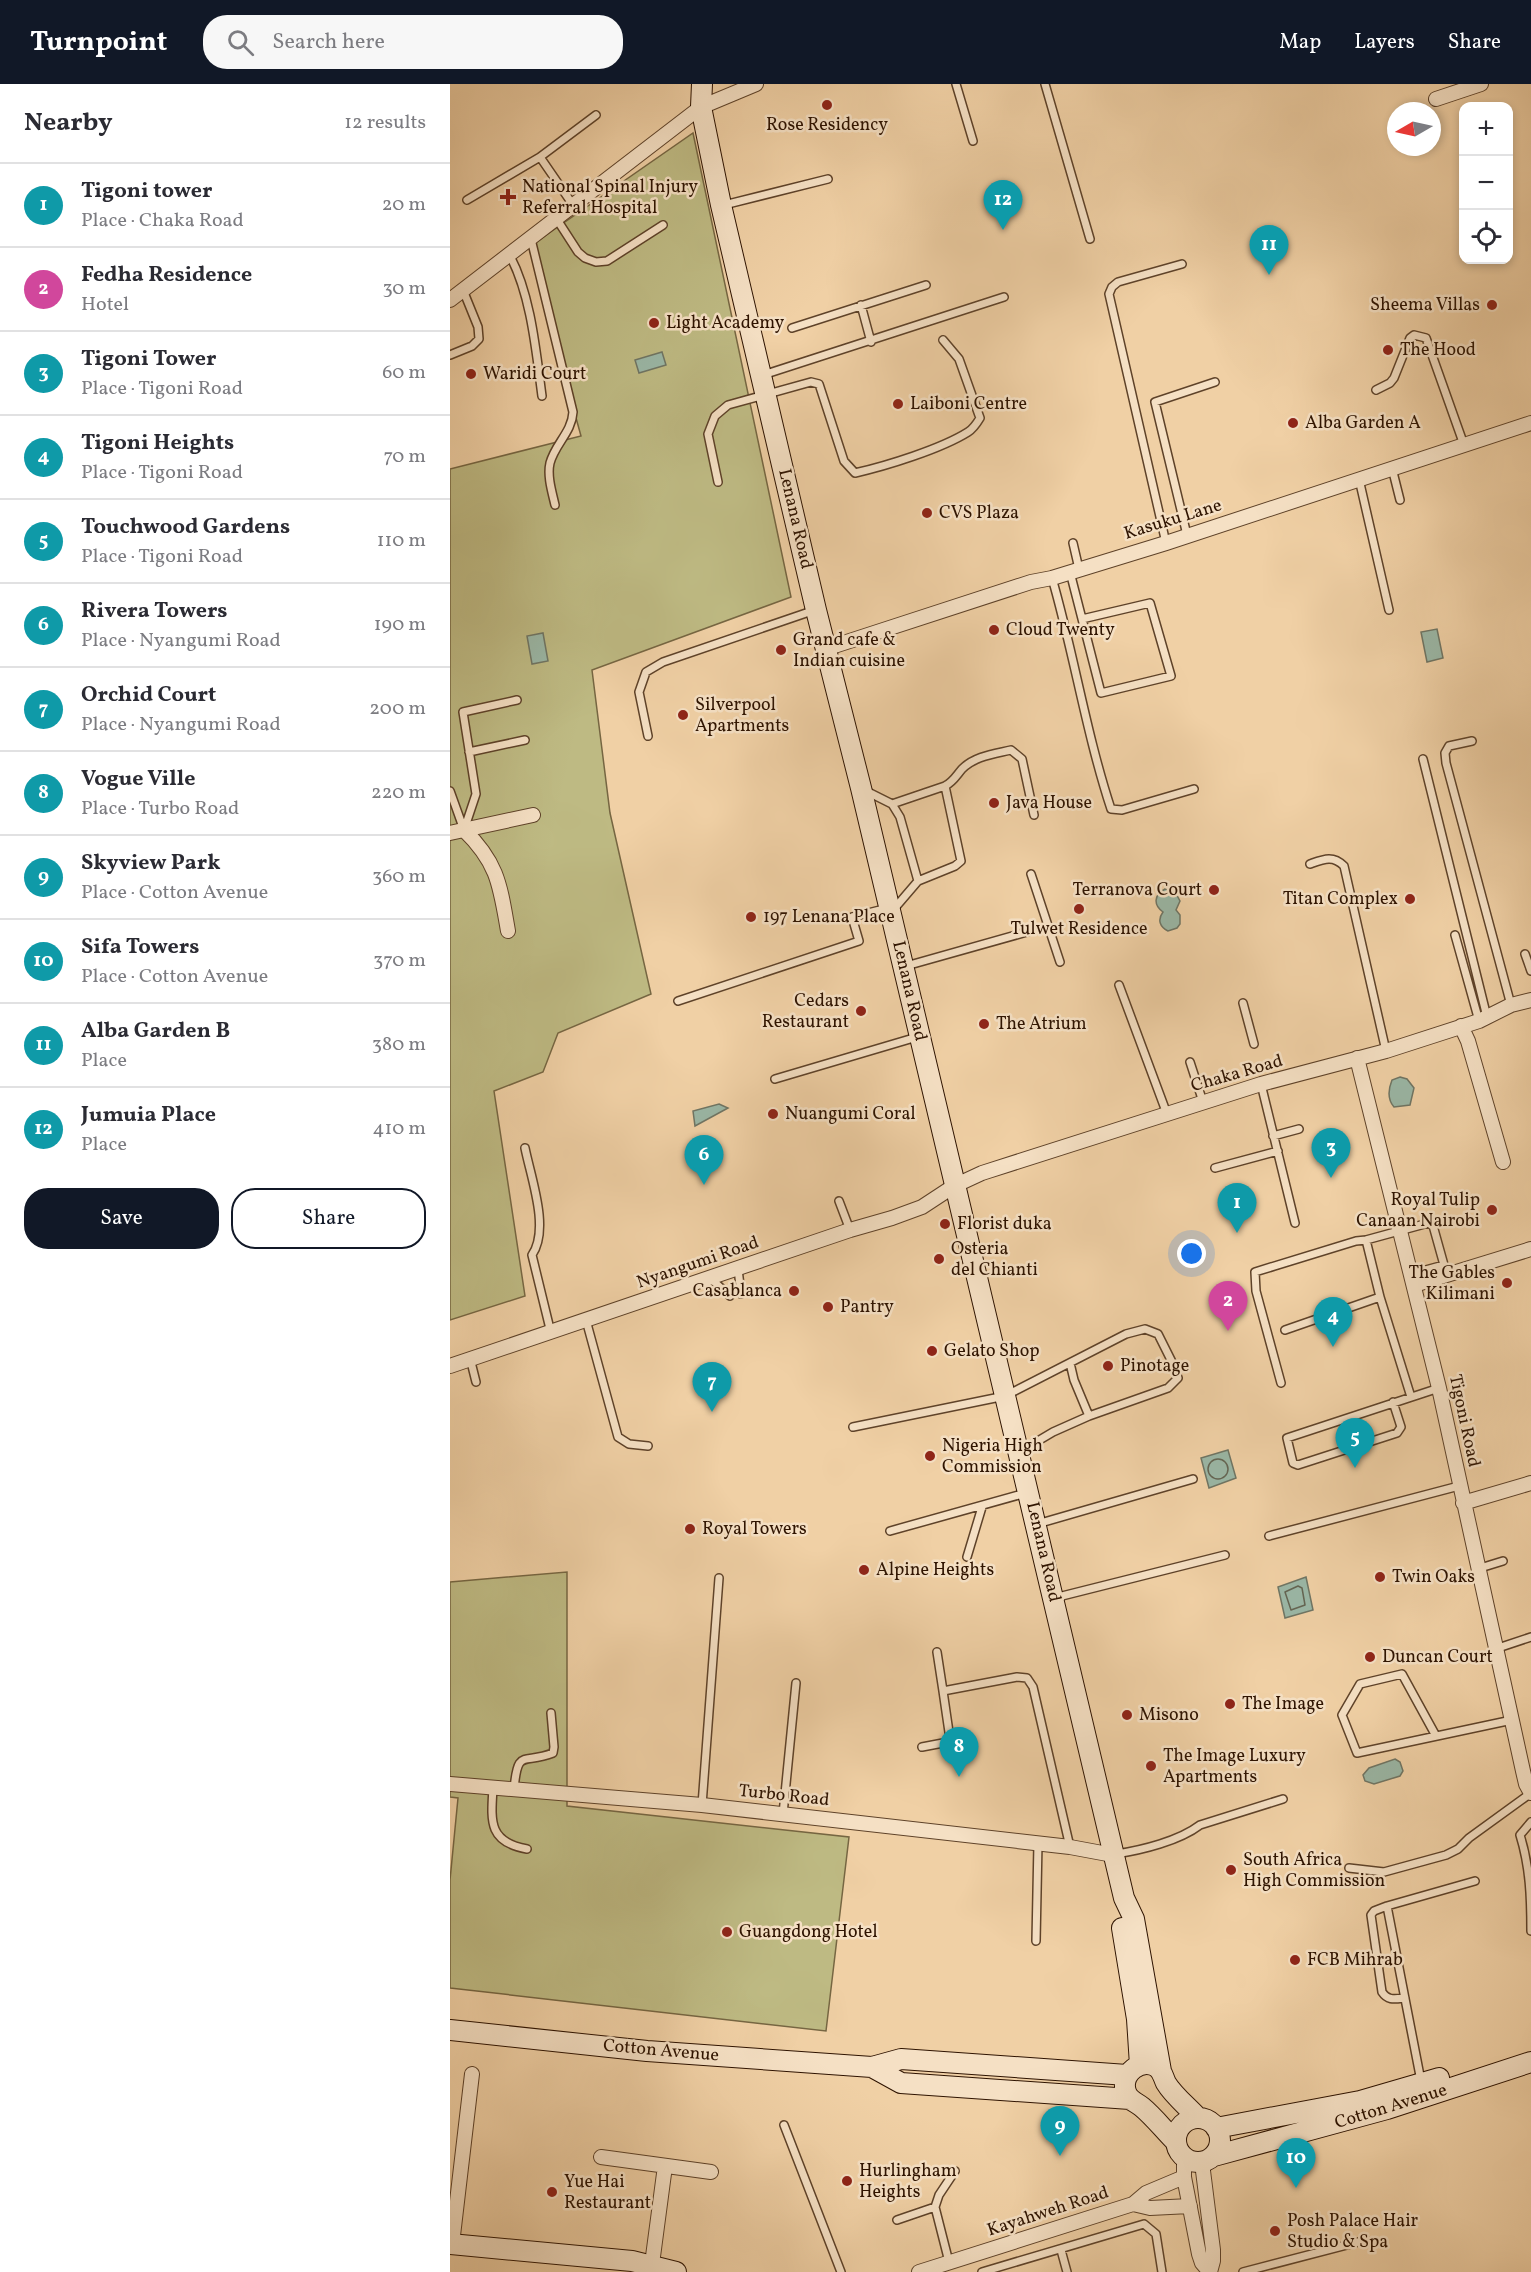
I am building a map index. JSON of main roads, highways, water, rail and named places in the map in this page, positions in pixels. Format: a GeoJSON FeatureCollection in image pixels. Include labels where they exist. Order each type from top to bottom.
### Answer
{"type":"FeatureCollection","features":[{"type":"Feature","properties":{"kind":"water"},"geometry":{"type":"Polygon","coordinates":[[[662,352],[666,365],[639,373],[635,360],[662,352]]]}},
{"type":"Feature","properties":{"kind":"water"},"geometry":{"type":"Polygon","coordinates":[[[1437,629],[1443,658],[1427,662],[1421,632],[1437,629]]]}},
{"type":"Feature","properties":{"kind":"water"},"geometry":{"type":"Polygon","coordinates":[[[543,633],[548,661],[532,664],[527,636],[543,633]]]}},
{"type":"Feature","properties":{"kind":"water"},"geometry":{"type":"Polygon","coordinates":[[[1165,889],[1175,892],[1180,901],[1176,910],[1180,915],[1180,924],[1177,928],[1168,931],[1160,923],[1163,912],[1156,903],[1157,897],[1165,889]]]}},
{"type":"Feature","properties":{"kind":"water"},"geometry":{"type":"Polygon","coordinates":[[[1400,1077],[1407,1079],[1414,1088],[1410,1105],[1394,1107],[1389,1098],[1390,1087],[1392,1080],[1400,1077]]]}},
{"type":"Feature","properties":{"kind":"water"},"geometry":{"type":"Polygon","coordinates":[[[719,1104],[728,1108],[695,1126],[693,1111],[719,1104]]]}},
{"type":"Feature","properties":{"kind":"water"},"geometry":{"type":"Polygon","coordinates":[[[1228,1450],[1236,1478],[1209,1488],[1201,1458],[1228,1450]]]}},
{"type":"Feature","properties":{"kind":"water"},"geometry":{"type":"Polygon","coordinates":[[[1306,1577],[1313,1610],[1285,1618],[1278,1587],[1306,1577]]]}},
{"type":"Feature","properties":{"kind":"water"},"geometry":{"type":"Polygon","coordinates":[[[1395,1759],[1400,1762],[1403,1771],[1400,1776],[1374,1784],[1365,1781],[1363,1775],[1369,1768],[1395,1759]]]}},
{"type":"Feature","properties":{"kind":"place","name":"Rose Residency"},"geometry":{"type":"Point","coordinates":[827,105]}},
{"type":"Feature","properties":{"kind":"place","name":"National Spinal Injury Referral Hospital"},"geometry":{"type":"Point","coordinates":[508,197]}},
{"type":"Feature","properties":{"kind":"place","name":"Jumuia Place"},"geometry":{"type":"Point","coordinates":[1003,230]}},
{"type":"Feature","properties":{"kind":"place","name":"Alba Garden B"},"geometry":{"type":"Point","coordinates":[1269,275]}},
{"type":"Feature","properties":{"kind":"place","name":"Sheema Villas"},"geometry":{"type":"Point","coordinates":[1492,305]}},
{"type":"Feature","properties":{"kind":"place","name":"Light Academy"},"geometry":{"type":"Point","coordinates":[654,323]}},
{"type":"Feature","properties":{"kind":"place","name":"The Hood"},"geometry":{"type":"Point","coordinates":[1388,350]}},
{"type":"Feature","properties":{"kind":"place","name":"Waridi Court"},"geometry":{"type":"Point","coordinates":[471,374]}},
{"type":"Feature","properties":{"kind":"place","name":"Laiboni Centre"},"geometry":{"type":"Point","coordinates":[898,404]}},
{"type":"Feature","properties":{"kind":"place","name":"Alba Garden A"},"geometry":{"type":"Point","coordinates":[1293,423]}},
{"type":"Feature","properties":{"kind":"place","name":"CVS Plaza"},"geometry":{"type":"Point","coordinates":[927,513]}},
{"type":"Feature","properties":{"kind":"place","name":"Cloud Twenty"},"geometry":{"type":"Point","coordinates":[994,630]}},
{"type":"Feature","properties":{"kind":"place","name":"Grand cafe & Indian cuisine"},"geometry":{"type":"Point","coordinates":[781,650]}},
{"type":"Feature","properties":{"kind":"place","name":"Silverpool Apartments"},"geometry":{"type":"Point","coordinates":[683,715]}},
{"type":"Feature","properties":{"kind":"place","name":"Java House"},"geometry":{"type":"Point","coordinates":[994,803]}},
{"type":"Feature","properties":{"kind":"place","name":"Terranova Court"},"geometry":{"type":"Point","coordinates":[1214,890]}},
{"type":"Feature","properties":{"kind":"place","name":"Titan Complex"},"geometry":{"type":"Point","coordinates":[1410,899]}},
{"type":"Feature","properties":{"kind":"place","name":"Tulwet Residence"},"geometry":{"type":"Point","coordinates":[1079,909]}},
{"type":"Feature","properties":{"kind":"place","name":"197 Lenana Place"},"geometry":{"type":"Point","coordinates":[751,917]}},
{"type":"Feature","properties":{"kind":"place","name":"Cedars Restaurant"},"geometry":{"type":"Point","coordinates":[861,1011]}},
{"type":"Feature","properties":{"kind":"place","name":"The Atrium"},"geometry":{"type":"Point","coordinates":[984,1024]}},
{"type":"Feature","properties":{"kind":"place","name":"Nuangumi Coral"},"geometry":{"type":"Point","coordinates":[773,1114]}},
{"type":"Feature","properties":{"kind":"place","name":"Tigoni Tower"},"geometry":{"type":"Point","coordinates":[1331,1178]}},
{"type":"Feature","properties":{"kind":"place","name":"Rivera Towers"},"geometry":{"type":"Point","coordinates":[704,1185]}},
{"type":"Feature","properties":{"kind":"place","name":"Royal Tulip Canaan Nairobi"},"geometry":{"type":"Point","coordinates":[1492,1210]}},
{"type":"Feature","properties":{"kind":"place","name":"Florist duka"},"geometry":{"type":"Point","coordinates":[945,1224]}},
{"type":"Feature","properties":{"kind":"place","name":"Tigoni tower"},"geometry":{"type":"Point","coordinates":[1237,1233]}},
{"type":"Feature","properties":{"kind":"place","name":"Osteria del Chianti"},"geometry":{"type":"Point","coordinates":[939,1259]}},
{"type":"Feature","properties":{"kind":"place","name":"The Gables Kilimani"},"geometry":{"type":"Point","coordinates":[1507,1283]}},
{"type":"Feature","properties":{"kind":"place","name":"Casablanca"},"geometry":{"type":"Point","coordinates":[794,1291]}},
{"type":"Feature","properties":{"kind":"place","name":"Pantry"},"geometry":{"type":"Point","coordinates":[828,1307]}},
{"type":"Feature","properties":{"kind":"place","name":"Fedha Residence"},"geometry":{"type":"Point","coordinates":[1228,1331]}},
{"type":"Feature","properties":{"kind":"place","name":"Tigoni Heights"},"geometry":{"type":"Point","coordinates":[1333,1347]}},
{"type":"Feature","properties":{"kind":"place","name":"Gelato Shop"},"geometry":{"type":"Point","coordinates":[932,1351]}},
{"type":"Feature","properties":{"kind":"place","name":"Pinotage"},"geometry":{"type":"Point","coordinates":[1108,1366]}},
{"type":"Feature","properties":{"kind":"place","name":"Orchid Court"},"geometry":{"type":"Point","coordinates":[712,1412]}},
{"type":"Feature","properties":{"kind":"place","name":"Nigeria High Commission"},"geometry":{"type":"Point","coordinates":[930,1456]}},
{"type":"Feature","properties":{"kind":"place","name":"Touchwood Gardens"},"geometry":{"type":"Point","coordinates":[1355,1468]}},
{"type":"Feature","properties":{"kind":"place","name":"Royal Towers"},"geometry":{"type":"Point","coordinates":[690,1529]}},
{"type":"Feature","properties":{"kind":"place","name":"Alpine Heights"},"geometry":{"type":"Point","coordinates":[864,1570]}},
{"type":"Feature","properties":{"kind":"place","name":"Twin Oaks"},"geometry":{"type":"Point","coordinates":[1380,1577]}},
{"type":"Feature","properties":{"kind":"place","name":"Duncan Court"},"geometry":{"type":"Point","coordinates":[1370,1657]}},
{"type":"Feature","properties":{"kind":"place","name":"The Image"},"geometry":{"type":"Point","coordinates":[1230,1704]}},
{"type":"Feature","properties":{"kind":"place","name":"Misono"},"geometry":{"type":"Point","coordinates":[1127,1715]}},
{"type":"Feature","properties":{"kind":"place","name":"The Image Luxury Apartments"},"geometry":{"type":"Point","coordinates":[1151,1766]}},
{"type":"Feature","properties":{"kind":"place","name":"Vogue Ville"},"geometry":{"type":"Point","coordinates":[959,1777]}},
{"type":"Feature","properties":{"kind":"place","name":"South Africa High Commission"},"geometry":{"type":"Point","coordinates":[1231,1870]}},
{"type":"Feature","properties":{"kind":"place","name":"Guangdong Hotel"},"geometry":{"type":"Point","coordinates":[727,1932]}},
{"type":"Feature","properties":{"kind":"place","name":"FCB Mihrab"},"geometry":{"type":"Point","coordinates":[1295,1960]}},
{"type":"Feature","properties":{"kind":"place","name":"Skyview Park"},"geometry":{"type":"Point","coordinates":[1060,2156]}},
{"type":"Feature","properties":{"kind":"place","name":"Hurlingham Heights"},"geometry":{"type":"Point","coordinates":[847,2181]}},
{"type":"Feature","properties":{"kind":"place","name":"Sifa Towers"},"geometry":{"type":"Point","coordinates":[1296,2188]}},
{"type":"Feature","properties":{"kind":"place","name":"Yue Hai Restaurant"},"geometry":{"type":"Point","coordinates":[552,2192]}},
{"type":"Feature","properties":{"kind":"place","name":"Posh Palace Hair Studio & Spa"},"geometry":{"type":"Point","coordinates":[1275,2231]}}]}
